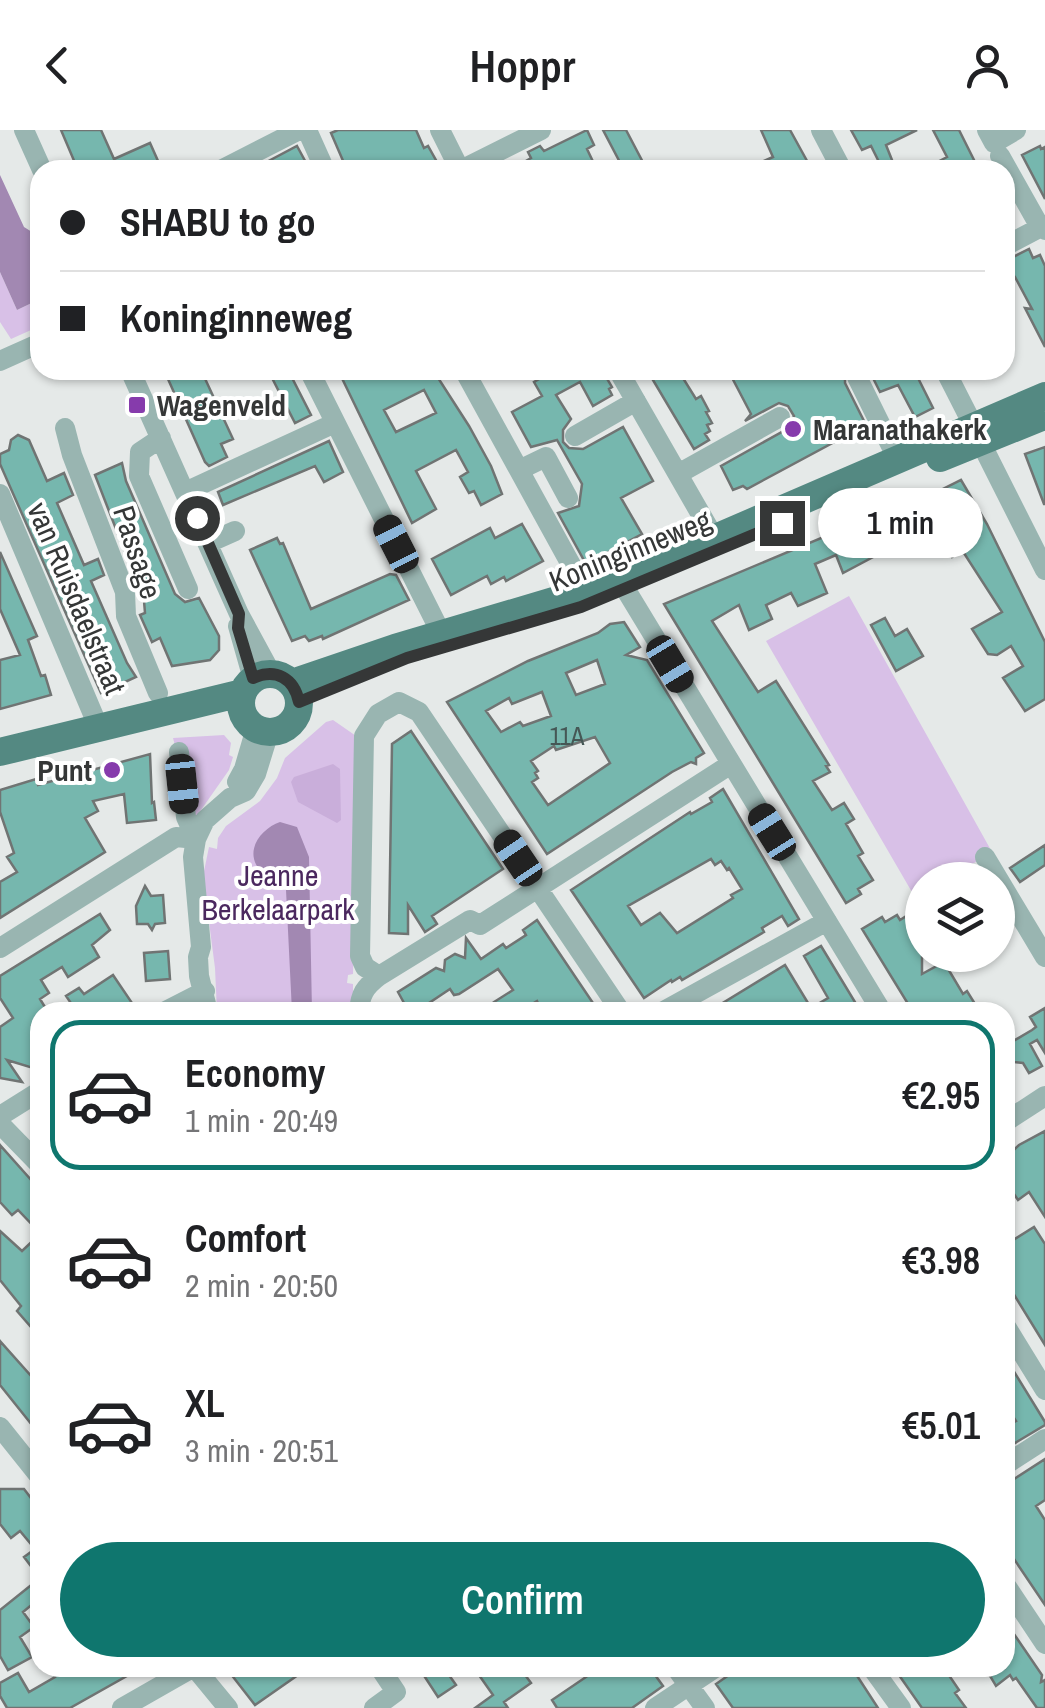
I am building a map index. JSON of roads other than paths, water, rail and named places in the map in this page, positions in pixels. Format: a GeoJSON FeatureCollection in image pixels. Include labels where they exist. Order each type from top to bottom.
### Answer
{"type":"FeatureCollection","features":[{"type":"Feature","properties":{"kind":"main road"},"geometry":{"type":"LineString","coordinates":[[977,434],[1045,396]]}},
{"type":"Feature","properties":{"kind":"main road"},"geometry":{"type":"LineString","coordinates":[[977,434],[1045,416]]}},
{"type":"Feature","properties":{"kind":"main road","name":"Koninginneweg"},"geometry":{"type":"LineString","coordinates":[[0,752],[98,726],[265,700],[442,635],[586,592],[898,460],[977,434]]}},
{"type":"Feature","properties":{"kind":"main road","name":"Koninginneweg"},"geometry":{"type":"LineString","coordinates":[[0,766],[265,700],[551,617],[626,590],[905,471],[977,434]]}},
{"type":"Feature","properties":{"kind":"street"},"geometry":{"type":"LineString","coordinates":[[24,130],[38,160]]}},
{"type":"Feature","properties":{"kind":"street"},"geometry":{"type":"LineString","coordinates":[[242,160],[303,130],[320,160]]}},
{"type":"Feature","properties":{"kind":"street"},"geometry":{"type":"LineString","coordinates":[[440,130],[455,160]]}},
{"type":"Feature","properties":{"kind":"street"},"geometry":{"type":"LineString","coordinates":[[502,160],[540,130]]}},
{"type":"Feature","properties":{"kind":"street"},"geometry":{"type":"LineString","coordinates":[[821,130],[837,160]]}},
{"type":"Feature","properties":{"kind":"street"},"geometry":{"type":"LineString","coordinates":[[987,130],[994,143],[1016,130]]}},
{"type":"Feature","properties":{"kind":"street"},"geometry":{"type":"LineString","coordinates":[[1000,156],[1002,160]]}},
{"type":"Feature","properties":{"kind":"street"},"geometry":{"type":"LineString","coordinates":[[1015,181],[1043,228],[1015,241]]}},
{"type":"Feature","properties":{"kind":"street"},"geometry":{"type":"LineString","coordinates":[[3,353],[30,346]]}},
{"type":"Feature","properties":{"kind":"street"},"geometry":{"type":"LineString","coordinates":[[135,380],[239,614],[238,628],[265,700],[244,769],[230,798],[205,820],[196,838],[193,857],[201,946],[209,974],[206,1002]]}},
{"type":"Feature","properties":{"kind":"street"},"geometry":{"type":"LineString","coordinates":[[314,380],[442,635]]}},
{"type":"Feature","properties":{"kind":"street"},"geometry":{"type":"LineString","coordinates":[[470,380],[586,592]]}},
{"type":"Feature","properties":{"kind":"street"},"geometry":{"type":"LineString","coordinates":[[624,380],[715,539]]}},
{"type":"Feature","properties":{"kind":"street"},"geometry":{"type":"LineString","coordinates":[[858,380],[898,460]]}},
{"type":"Feature","properties":{"kind":"street"},"geometry":{"type":"LineString","coordinates":[[950,380],[1045,570]]}},
{"type":"Feature","properties":{"kind":"street"},"geometry":{"type":"LineString","coordinates":[[575,436],[636,401]]}},
{"type":"Feature","properties":{"kind":"street"},"geometry":{"type":"LineString","coordinates":[[678,474],[780,417]]}},
{"type":"Feature","properties":{"kind":"street"},"geometry":{"type":"LineString","coordinates":[[185,492],[335,423]]}},
{"type":"Feature","properties":{"kind":"street","name":"Passage"},"geometry":{"type":"LineString","coordinates":[[65,428],[126,592],[126,616],[158,693]]}},
{"type":"Feature","properties":{"kind":"street"},"geometry":{"type":"LineString","coordinates":[[161,438],[140,452],[139,476],[188,589]]}},
{"type":"Feature","properties":{"kind":"street"},"geometry":{"type":"LineString","coordinates":[[520,470],[546,457],[568,498]]}},
{"type":"Feature","properties":{"kind":"street","name":"van Ruisdaelstraat"},"geometry":{"type":"LineString","coordinates":[[0,494],[98,726]]}},
{"type":"Feature","properties":{"kind":"street"},"geometry":{"type":"LineString","coordinates":[[208,543],[235,532]]}},
{"type":"Feature","properties":{"kind":"street"},"geometry":{"type":"LineString","coordinates":[[626,590],[876,1002]]}},
{"type":"Feature","properties":{"kind":"street"},"geometry":{"type":"LineString","coordinates":[[380,976],[365,967],[360,956],[364,736],[368,726],[388,706],[399,702],[419,712],[614,1002]]}},
{"type":"Feature","properties":{"kind":"street"},"geometry":{"type":"LineString","coordinates":[[180,752],[186,817],[196,838]]}},
{"type":"Feature","properties":{"kind":"street"},"geometry":{"type":"LineString","coordinates":[[360,1002],[361,994],[380,976],[470,920],[480,924],[731,764]]}},
{"type":"Feature","properties":{"kind":"street"},"geometry":{"type":"LineString","coordinates":[[0,948],[176,837],[196,838]]}},
{"type":"Feature","properties":{"kind":"street"},"geometry":{"type":"LineString","coordinates":[[986,857],[1045,957]]}},
{"type":"Feature","properties":{"kind":"street"},"geometry":{"type":"LineString","coordinates":[[680,1002],[827,921]]}},
{"type":"Feature","properties":{"kind":"street"},"geometry":{"type":"LineString","coordinates":[[1015,1116],[1045,1096]]}},
{"type":"Feature","properties":{"kind":"street"},"geometry":{"type":"LineString","coordinates":[[30,1098],[0,1120],[30,1154]]}},
{"type":"Feature","properties":{"kind":"street"},"geometry":{"type":"LineString","coordinates":[[1015,1341],[1045,1390]]}},
{"type":"Feature","properties":{"kind":"street"},"geometry":{"type":"LineString","coordinates":[[0,1427],[30,1464]]}},
{"type":"Feature","properties":{"kind":"street"},"geometry":{"type":"LineString","coordinates":[[1015,1458],[1045,1439]]}},
{"type":"Feature","properties":{"kind":"street"},"geometry":{"type":"LineString","coordinates":[[1015,1599],[1045,1644]]}},
{"type":"Feature","properties":{"kind":"street"},"geometry":{"type":"LineString","coordinates":[[122,1708],[178,1677]]}},
{"type":"Feature","properties":{"kind":"street"},"geometry":{"type":"LineString","coordinates":[[202,1677],[228,1708]]}},
{"type":"Feature","properties":{"kind":"street"},"geometry":{"type":"LineString","coordinates":[[374,1708],[396,1692],[386,1677]]}},
{"type":"Feature","properties":{"kind":"street"},"geometry":{"type":"LineString","coordinates":[[682,1677],[705,1708]]}},
{"type":"Feature","properties":{"kind":"street"},"geometry":{"type":"LineString","coordinates":[[655,1708],[702,1677]]}},
{"type":"Feature","properties":{"kind":"street"},"geometry":{"type":"LineString","coordinates":[[879,1677],[901,1708]]}},
{"type":"Feature","properties":{"kind":"place","name":"Wagenveld"},"geometry":{"type":"Point","coordinates":[137,405]}},
{"type":"Feature","properties":{"kind":"place","name":"Maranathakerk"},"geometry":{"type":"Point","coordinates":[793,429]}},
{"type":"Feature","properties":{"kind":"place","name":"Punt"},"geometry":{"type":"Point","coordinates":[112,770]}},
{"type":"Feature","properties":{"kind":"park label","name":"Jeanne Berkelaarpark"},"geometry":{"type":"Point","coordinates":[278,892]}}]}
